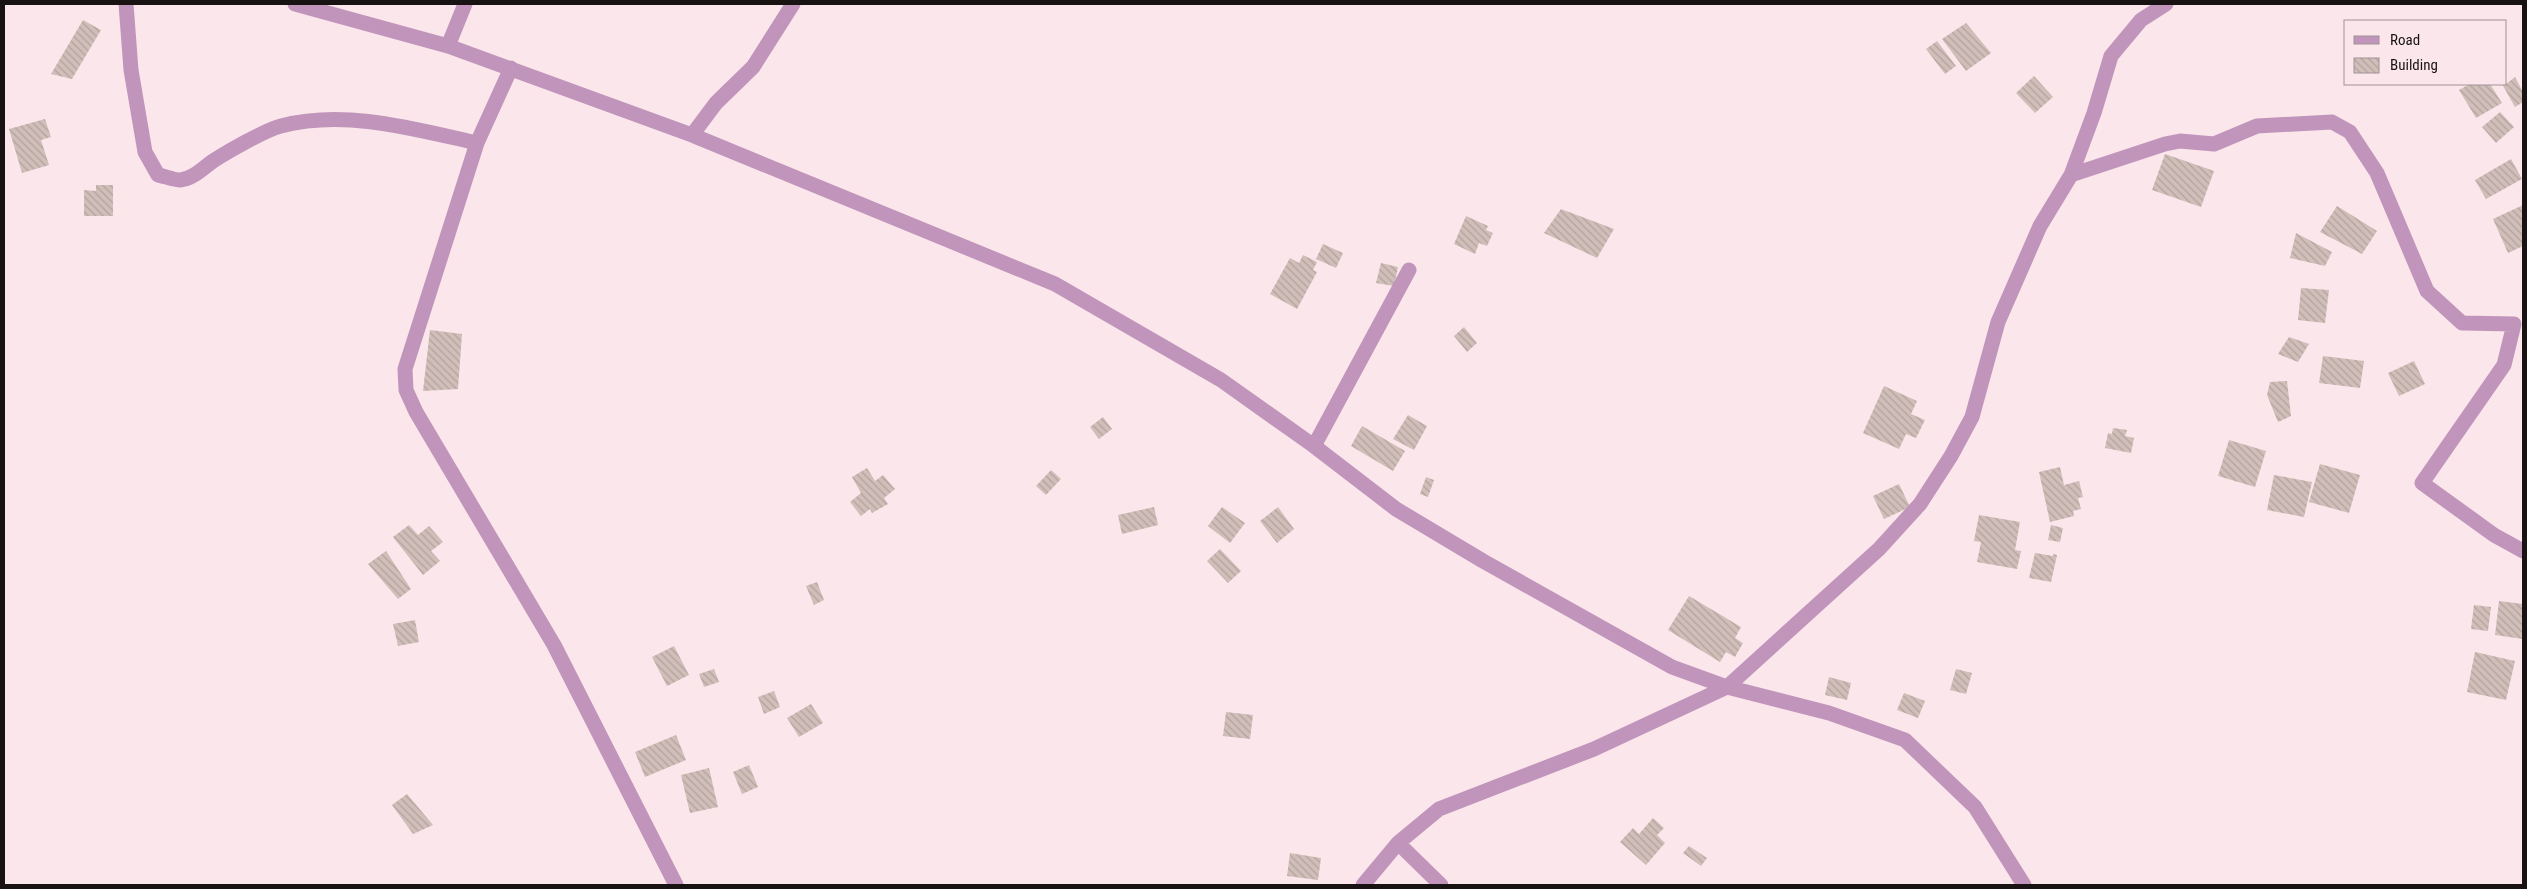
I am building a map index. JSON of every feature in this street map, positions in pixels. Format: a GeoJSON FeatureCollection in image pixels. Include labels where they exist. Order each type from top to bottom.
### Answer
{"type":"FeatureCollection","features":[{"type":"Feature","properties":{"kind":"street"},"geometry":{"type":"LineString","coordinates":[[126,4],[131,70],[145,152],[158,175],[180,180],[196,174],[215,160],[279,126],[312,120],[344,120],[397,126],[477,143]]}},
{"type":"Feature","properties":{"kind":"street"},"geometry":{"type":"LineString","coordinates":[[296,4],[448,46],[692,135],[1055,284],[1220,380],[1314,446],[1396,509],[1482,561],[1672,667],[1727,687],[1829,713],[1905,740],[1975,807],[2024,885]]}},
{"type":"Feature","properties":{"kind":"street"},"geometry":{"type":"LineString","coordinates":[[448,46],[465,4]]}},
{"type":"Feature","properties":{"kind":"street"},"geometry":{"type":"LineString","coordinates":[[692,135],[716,103],[753,67],[793,4]]}},
{"type":"Feature","properties":{"kind":"street"},"geometry":{"type":"LineString","coordinates":[[1364,885],[1398,843],[1439,809],[1594,749],[1727,687],[1879,549],[1920,504],[1951,456],[1972,417],[1998,322],[2040,226],[2071,175],[2094,113],[2112,56],[2141,20],[2166,4]]}},
{"type":"Feature","properties":{"kind":"street"},"geometry":{"type":"LineString","coordinates":[[510,68],[477,143],[405,370],[406,390],[434,445],[554,645],[676,885]]}},
{"type":"Feature","properties":{"kind":"street"},"geometry":{"type":"LineString","coordinates":[[2071,175],[2165,144],[2180,141],[2214,144],[2257,126],[2332,122],[2350,132],[2377,173],[2427,291],[2462,323],[2514,324],[2504,365],[2422,483],[2494,535],[2523,551]]}},
{"type":"Feature","properties":{"kind":"street"},"geometry":{"type":"LineString","coordinates":[[1314,446],[1410,270]]}},
{"type":"Feature","properties":{"kind":"street"},"geometry":{"type":"LineString","coordinates":[[1398,843],[1441,885]]}},
{"type":"Feature","properties":{"kind":"building"},"geometry":{"type":"Polygon","coordinates":[[[83,20],[101,30],[72,79],[51,74],[83,20]]]}},
{"type":"Feature","properties":{"kind":"building"},"geometry":{"type":"Polygon","coordinates":[[[1966,23],[1991,53],[1966,71],[1942,39],[1966,23]]]}},
{"type":"Feature","properties":{"kind":"building"},"geometry":{"type":"Polygon","coordinates":[[[1937,41],[1956,66],[1945,74],[1926,49],[1937,41]]]}},
{"type":"Feature","properties":{"kind":"building"},"geometry":{"type":"Polygon","coordinates":[[[2034,76],[2053,97],[2035,113],[2016,93],[2034,76]]]}},
{"type":"Feature","properties":{"kind":"building"},"geometry":{"type":"Polygon","coordinates":[[[2515,77],[2523,92],[2523,102],[2515,107],[2503,85],[2507,85],[2515,77]]]}},
{"type":"Feature","properties":{"kind":"building"},"geometry":{"type":"Polygon","coordinates":[[[2468,85],[2491,85],[2502,103],[2476,118],[2459,90],[2468,85]]]}},
{"type":"Feature","properties":{"kind":"building"},"geometry":{"type":"Polygon","coordinates":[[[2500,112],[2514,127],[2496,143],[2482,127],[2500,112]]]}},
{"type":"Feature","properties":{"kind":"building"},"geometry":{"type":"Polygon","coordinates":[[[45,119],[51,137],[41,140],[49,165],[22,173],[9,129],[45,119]]]}},
{"type":"Feature","properties":{"kind":"building"},"geometry":{"type":"Polygon","coordinates":[[[2165,154],[2214,171],[2201,207],[2152,190],[2165,154]]]}},
{"type":"Feature","properties":{"kind":"building"},"geometry":{"type":"Polygon","coordinates":[[[2511,159],[2522,179],[2486,199],[2475,180],[2511,159]]]}},
{"type":"Feature","properties":{"kind":"building"},"geometry":{"type":"Polygon","coordinates":[[[96,185],[113,185],[113,216],[84,216],[84,190],[96,191],[96,185]]]}},
{"type":"Feature","properties":{"kind":"building"},"geometry":{"type":"Polygon","coordinates":[[[2523,205],[2523,246],[2508,253],[2493,219],[2523,205]]]}},
{"type":"Feature","properties":{"kind":"building"},"geometry":{"type":"Polygon","coordinates":[[[2337,206],[2377,231],[2362,254],[2320,232],[2337,206]]]}},
{"type":"Feature","properties":{"kind":"building"},"geometry":{"type":"Polygon","coordinates":[[[1561,209],[1614,229],[1597,258],[1544,233],[1561,209]]]}},
{"type":"Feature","properties":{"kind":"building"},"geometry":{"type":"Polygon","coordinates":[[[1466,216],[1488,226],[1486,230],[1493,233],[1487,246],[1479,243],[1475,254],[1454,244],[1466,216]]]}},
{"type":"Feature","properties":{"kind":"building"},"geometry":{"type":"Polygon","coordinates":[[[2296,233],[2332,252],[2325,266],[2290,258],[2296,233]]]}},
{"type":"Feature","properties":{"kind":"building"},"geometry":{"type":"Polygon","coordinates":[[[1323,244],[1343,253],[1336,268],[1316,259],[1323,244]]]}},
{"type":"Feature","properties":{"kind":"building"},"geometry":{"type":"Polygon","coordinates":[[[1303,255],[1317,262],[1313,270],[1317,272],[1297,309],[1270,294],[1290,258],[1299,263],[1303,255]]]}},
{"type":"Feature","properties":{"kind":"building"},"geometry":{"type":"Polygon","coordinates":[[[1381,263],[1398,267],[1394,286],[1376,283],[1381,263]]]}},
{"type":"Feature","properties":{"kind":"building"},"geometry":{"type":"Polygon","coordinates":[[[2301,288],[2329,290],[2325,323],[2298,320],[2301,288]]]}},
{"type":"Feature","properties":{"kind":"building"},"geometry":{"type":"Polygon","coordinates":[[[1464,327],[1477,343],[1467,352],[1454,336],[1464,327]]]}},
{"type":"Feature","properties":{"kind":"building"},"geometry":{"type":"Polygon","coordinates":[[[430,330],[462,334],[458,389],[423,391],[430,330]]]}},
{"type":"Feature","properties":{"kind":"building"},"geometry":{"type":"Polygon","coordinates":[[[2289,337],[2309,344],[2298,362],[2278,354],[2289,337]]]}},
{"type":"Feature","properties":{"kind":"building"},"geometry":{"type":"Polygon","coordinates":[[[2323,356],[2364,361],[2360,388],[2319,383],[2323,356]]]}},
{"type":"Feature","properties":{"kind":"building"},"geometry":{"type":"Polygon","coordinates":[[[2414,361],[2425,384],[2399,396],[2388,373],[2414,361]]]}},
{"type":"Feature","properties":{"kind":"building"},"geometry":{"type":"Polygon","coordinates":[[[2287,381],[2291,416],[2278,422],[2267,395],[2270,382],[2287,381]]]}},
{"type":"Feature","properties":{"kind":"building"},"geometry":{"type":"Polygon","coordinates":[[[1884,386],[1917,401],[1911,414],[1925,420],[1916,438],[1906,434],[1899,449],[1863,433],[1884,386]]]}},
{"type":"Feature","properties":{"kind":"building"},"geometry":{"type":"Polygon","coordinates":[[[1408,415],[1427,426],[1414,450],[1393,439],[1408,415]]]}},
{"type":"Feature","properties":{"kind":"building"},"geometry":{"type":"Polygon","coordinates":[[[1103,417],[1112,429],[1099,439],[1090,427],[1103,417]]]}},
{"type":"Feature","properties":{"kind":"building"},"geometry":{"type":"Polygon","coordinates":[[[1362,426],[1405,451],[1393,471],[1351,446],[1362,426]]]}},
{"type":"Feature","properties":{"kind":"building"},"geometry":{"type":"Polygon","coordinates":[[[2113,428],[2127,430],[2125,436],[2134,438],[2131,453],[2105,448],[2108,433],[2112,434],[2113,428]]]}},
{"type":"Feature","properties":{"kind":"building"},"geometry":{"type":"Polygon","coordinates":[[[2229,440],[2266,451],[2255,487],[2218,476],[2229,440]]]}},
{"type":"Feature","properties":{"kind":"building"},"geometry":{"type":"Polygon","coordinates":[[[2320,464],[2360,475],[2349,513],[2309,502],[2320,464]]]}},
{"type":"Feature","properties":{"kind":"building"},"geometry":{"type":"Polygon","coordinates":[[[2060,467],[2064,485],[2079,481],[2083,497],[2078,498],[2081,509],[2073,511],[2074,516],[2050,522],[2039,472],[2060,467]]]}},
{"type":"Feature","properties":{"kind":"building"},"geometry":{"type":"Polygon","coordinates":[[[867,468],[875,481],[883,475],[895,489],[884,498],[888,504],[872,513],[870,509],[861,516],[850,502],[861,493],[852,477],[867,468]]]}},
{"type":"Feature","properties":{"kind":"building"},"geometry":{"type":"Polygon","coordinates":[[[1051,470],[1061,479],[1046,495],[1036,486],[1051,470]]]}},
{"type":"Feature","properties":{"kind":"building"},"geometry":{"type":"Polygon","coordinates":[[[2274,475],[2312,482],[2304,517],[2267,510],[2274,475]]]}},
{"type":"Feature","properties":{"kind":"building"},"geometry":{"type":"Polygon","coordinates":[[[1426,477],[1434,480],[1428,497],[1420,494],[1426,477]]]}},
{"type":"Feature","properties":{"kind":"building"},"geometry":{"type":"Polygon","coordinates":[[[1899,484],[1910,507],[1884,519],[1873,496],[1899,484]]]}},
{"type":"Feature","properties":{"kind":"building"},"geometry":{"type":"Polygon","coordinates":[[[1154,507],[1158,525],[1122,534],[1118,515],[1154,507]]]}},
{"type":"Feature","properties":{"kind":"building"},"geometry":{"type":"Polygon","coordinates":[[[1222,507],[1245,523],[1230,543],[1208,526],[1222,507]]]}},
{"type":"Feature","properties":{"kind":"building"},"geometry":{"type":"Polygon","coordinates":[[[1278,507],[1294,529],[1277,543],[1260,521],[1278,507]]]}},
{"type":"Feature","properties":{"kind":"building"},"geometry":{"type":"Polygon","coordinates":[[[1979,515],[2020,522],[2015,550],[2021,551],[2017,569],[1977,562],[1981,542],[1974,541],[1979,515]]]}},
{"type":"Feature","properties":{"kind":"building"},"geometry":{"type":"Polygon","coordinates":[[[409,525],[418,535],[429,526],[443,542],[431,551],[440,561],[423,575],[393,537],[409,525]]]}},
{"type":"Feature","properties":{"kind":"building"},"geometry":{"type":"Polygon","coordinates":[[[2051,525],[2063,528],[2060,542],[2048,540],[2051,525]]]}},
{"type":"Feature","properties":{"kind":"building"},"geometry":{"type":"Polygon","coordinates":[[[1220,549],[1241,571],[1228,583],[1207,561],[1220,549]]]}},
{"type":"Feature","properties":{"kind":"building"},"geometry":{"type":"Polygon","coordinates":[[[386,551],[411,589],[398,599],[368,564],[386,551]]]}},
{"type":"Feature","properties":{"kind":"building"},"geometry":{"type":"Polygon","coordinates":[[[2035,553],[2057,555],[2051,582],[2029,578],[2035,553]]]}},
{"type":"Feature","properties":{"kind":"building"},"geometry":{"type":"Polygon","coordinates":[[[817,582],[824,600],[814,605],[806,586],[817,582]]]}},
{"type":"Feature","properties":{"kind":"building"},"geometry":{"type":"Polygon","coordinates":[[[1689,596],[1741,627],[1735,638],[1743,643],[1735,657],[1726,652],[1720,662],[1668,630],[1689,596]]]}},
{"type":"Feature","properties":{"kind":"building"},"geometry":{"type":"Polygon","coordinates":[[[2499,601],[2523,604],[2523,639],[2495,635],[2499,601]]]}},
{"type":"Feature","properties":{"kind":"building"},"geometry":{"type":"Polygon","coordinates":[[[2474,605],[2491,607],[2488,631],[2471,629],[2474,605]]]}},
{"type":"Feature","properties":{"kind":"building"},"geometry":{"type":"Polygon","coordinates":[[[415,620],[419,642],[398,646],[393,624],[415,620]]]}},
{"type":"Feature","properties":{"kind":"building"},"geometry":{"type":"Polygon","coordinates":[[[674,646],[689,675],[667,686],[652,657],[674,646]]]}},
{"type":"Feature","properties":{"kind":"building"},"geometry":{"type":"Polygon","coordinates":[[[2475,652],[2515,661],[2506,700],[2467,692],[2475,652]]]}},
{"type":"Feature","properties":{"kind":"building"},"geometry":{"type":"Polygon","coordinates":[[[714,669],[719,682],[704,687],[699,674],[714,669]]]}},
{"type":"Feature","properties":{"kind":"building"},"geometry":{"type":"Polygon","coordinates":[[[1956,669],[1972,673],[1966,694],[1950,690],[1956,669]]]}},
{"type":"Feature","properties":{"kind":"building"},"geometry":{"type":"Polygon","coordinates":[[[1829,677],[1851,683],[1847,700],[1825,695],[1829,677]]]}},
{"type":"Feature","properties":{"kind":"building"},"geometry":{"type":"Polygon","coordinates":[[[774,691],[780,707],[764,714],[758,697],[774,691]]]}},
{"type":"Feature","properties":{"kind":"building"},"geometry":{"type":"Polygon","coordinates":[[[1904,693],[1925,701],[1918,718],[1897,710],[1904,693]]]}},
{"type":"Feature","properties":{"kind":"building"},"geometry":{"type":"Polygon","coordinates":[[[811,704],[823,723],[799,737],[787,718],[811,704]]]}},
{"type":"Feature","properties":{"kind":"building"},"geometry":{"type":"Polygon","coordinates":[[[1226,712],[1253,715],[1250,739],[1223,736],[1226,712]]]}},
{"type":"Feature","properties":{"kind":"building"},"geometry":{"type":"Polygon","coordinates":[[[676,735],[686,760],[645,777],[635,752],[676,735]]]}},
{"type":"Feature","properties":{"kind":"building"},"geometry":{"type":"Polygon","coordinates":[[[749,765],[758,787],[742,794],[733,772],[749,765]]]}},
{"type":"Feature","properties":{"kind":"building"},"geometry":{"type":"Polygon","coordinates":[[[709,768],[718,807],[690,813],[681,775],[709,768]]]}},
{"type":"Feature","properties":{"kind":"building"},"geometry":{"type":"Polygon","coordinates":[[[407,794],[433,825],[413,834],[392,805],[407,794]]]}},
{"type":"Feature","properties":{"kind":"building"},"geometry":{"type":"Polygon","coordinates":[[[1653,818],[1664,828],[1657,835],[1665,843],[1646,865],[1620,842],[1633,828],[1639,834],[1653,818]]]}},
{"type":"Feature","properties":{"kind":"building"},"geometry":{"type":"Polygon","coordinates":[[[1689,846],[1707,858],[1701,866],[1683,853],[1689,846]]]}},
{"type":"Feature","properties":{"kind":"building"},"geometry":{"type":"Polygon","coordinates":[[[1290,853],[1321,858],[1318,880],[1287,876],[1290,853]]]}}]}
